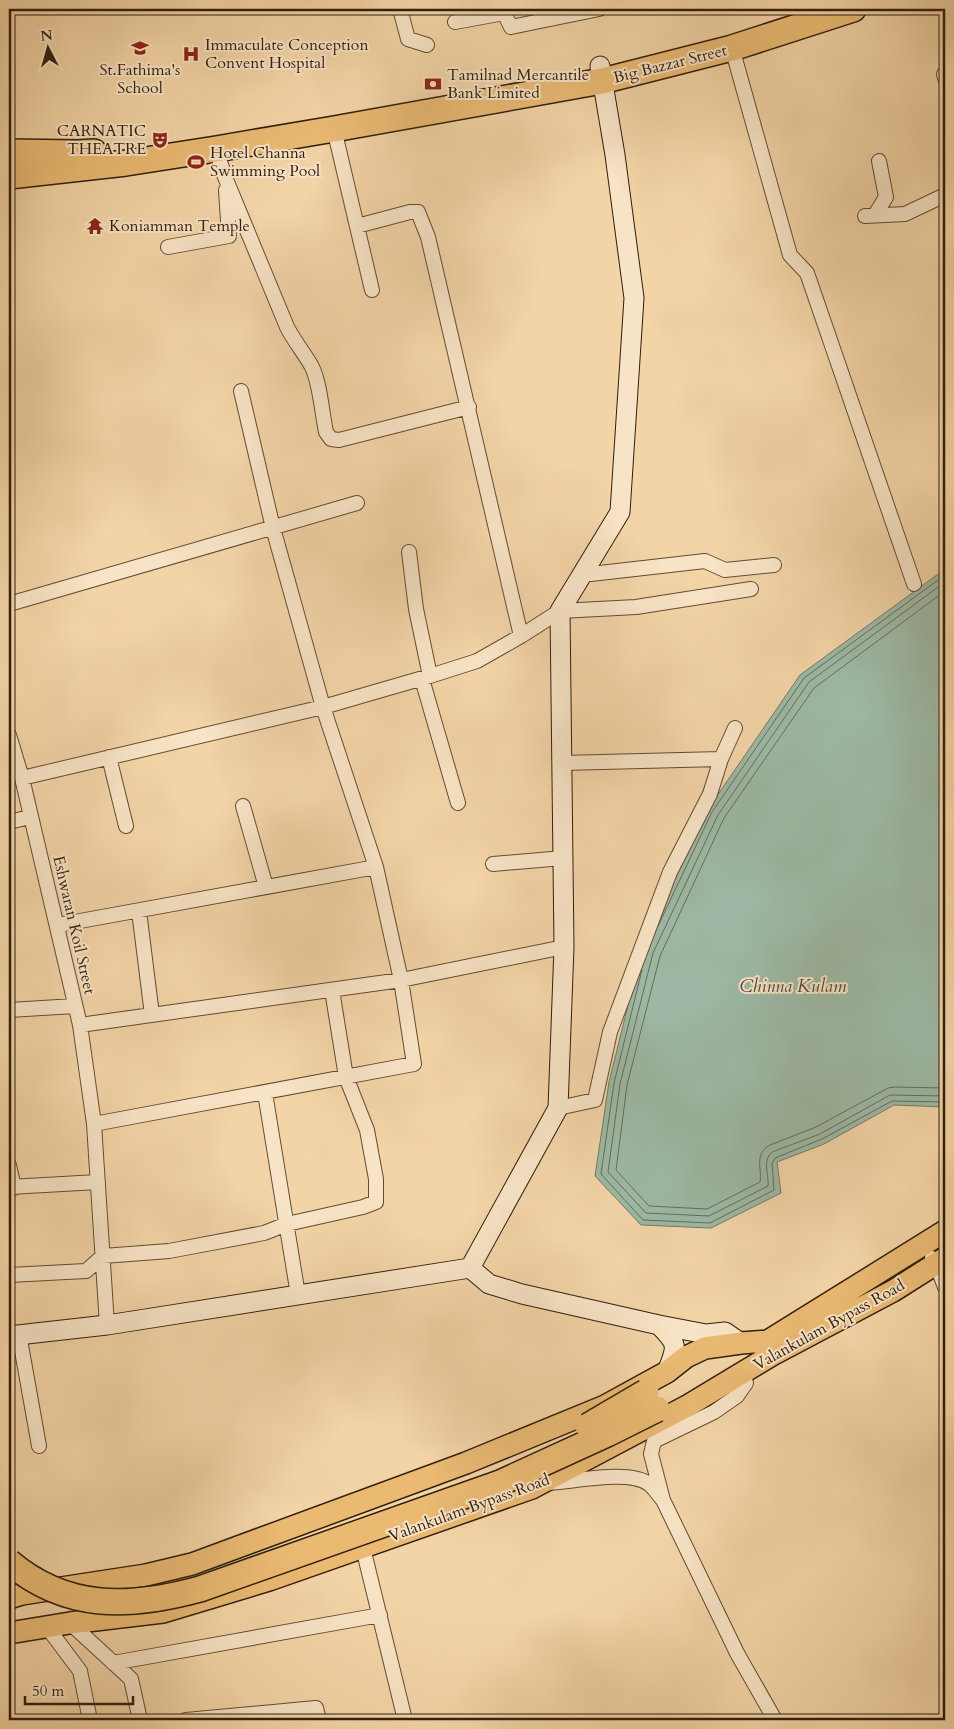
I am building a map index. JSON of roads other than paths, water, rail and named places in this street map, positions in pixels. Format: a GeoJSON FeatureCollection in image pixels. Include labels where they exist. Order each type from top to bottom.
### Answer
{"type":"FeatureCollection","features":[{"type":"Feature","properties":{"kind":"highway","name":"Big Bazzar Street"},"geometry":{"type":"LineString","coordinates":[[9,152],[78,153],[123,149],[404,103],[434,96],[601,73],[807,9]]}},
{"type":"Feature","properties":{"kind":"highway","name":"Big Bazzar Street"},"geometry":{"type":"LineString","coordinates":[[9,176],[126,163],[334,129],[601,73],[732,48],[853,9]]}},
{"type":"Feature","properties":{"kind":"highway"},"geometry":{"type":"LineString","coordinates":[[9,1546],[42,1571],[95,1589],[123,1589],[163,1584],[192,1577],[496,1468],[660,1393]]}},
{"type":"Feature","properties":{"kind":"highway"},"geometry":{"type":"LineString","coordinates":[[9,1562],[35,1582],[71,1596],[126,1602],[166,1598],[200,1589],[500,1483],[607,1434],[660,1393]]}},
{"type":"Feature","properties":{"kind":"main road","name":"Valankulam Bypass Road"},"geometry":{"type":"LineString","coordinates":[[9,1633],[70,1623],[163,1612],[222,1595],[363,1548],[543,1483],[660,1393],[686,1357],[705,1348],[768,1341],[945,1231]]}},
{"type":"Feature","properties":{"kind":"main road","name":"Valankulam Bypass Road"},"geometry":{"type":"LineString","coordinates":[[9,1598],[22,1594],[146,1575],[192,1564],[466,1464],[604,1406],[743,1373],[892,1291],[941,1261]]}},
{"type":"Feature","properties":{"kind":"main road"},"geometry":{"type":"LineString","coordinates":[[747,1342],[763,1348],[766,1353],[765,1360]]}},
{"type":"Feature","properties":{"kind":"street"},"geometry":{"type":"LineString","coordinates":[[400,9],[408,39],[427,45]]}},
{"type":"Feature","properties":{"kind":"street"},"geometry":{"type":"LineString","coordinates":[[455,22],[503,11],[512,28],[599,9]]}},
{"type":"Feature","properties":{"kind":"street"},"geometry":{"type":"LineString","coordinates":[[732,48],[790,255],[808,273],[914,584]]}},
{"type":"Feature","properties":{"kind":"street"},"geometry":{"type":"LineString","coordinates":[[22,778],[323,707],[426,678],[477,661],[560,611],[620,512],[634,298],[615,155],[601,73]]}},
{"type":"Feature","properties":{"kind":"street"},"geometry":{"type":"LineString","coordinates":[[334,129],[372,290]]}},
{"type":"Feature","properties":{"kind":"street"},"geometry":{"type":"LineString","coordinates":[[216,149],[225,177],[287,327],[312,367],[326,432],[331,439],[340,440],[469,408]]}},
{"type":"Feature","properties":{"kind":"street"},"geometry":{"type":"LineString","coordinates":[[879,161],[886,197],[870,215],[905,214],[945,196]]}},
{"type":"Feature","properties":{"kind":"street"},"geometry":{"type":"LineString","coordinates":[[168,248],[229,236],[225,177]]}},
{"type":"Feature","properties":{"kind":"street"},"geometry":{"type":"LineString","coordinates":[[357,226],[410,212],[418,212],[428,237],[521,636]]}},
{"type":"Feature","properties":{"kind":"street"},"geometry":{"type":"LineString","coordinates":[[94,1124],[414,1064],[401,980],[376,867],[323,707],[273,528],[241,391]]}},
{"type":"Feature","properties":{"kind":"street"},"geometry":{"type":"LineString","coordinates":[[9,604],[357,503]]}},
{"type":"Feature","properties":{"kind":"street"},"geometry":{"type":"LineString","coordinates":[[408,552],[426,678],[458,803]]}},
{"type":"Feature","properties":{"kind":"street"},"geometry":{"type":"LineString","coordinates":[[582,575],[705,561],[725,570],[774,565]]}},
{"type":"Feature","properties":{"kind":"street"},"geometry":{"type":"LineString","coordinates":[[560,611],[636,607],[751,589]]}},
{"type":"Feature","properties":{"kind":"street"},"geometry":{"type":"LineString","coordinates":[[470,1268],[558,1108],[564,947],[560,611]]}},
{"type":"Feature","properties":{"kind":"street"},"geometry":{"type":"LineString","coordinates":[[558,1108],[595,1100],[614,1023],[670,872],[710,794],[721,759],[735,728]]}},
{"type":"Feature","properties":{"kind":"street","name":"Eshwaran Koil Street"},"geometry":{"type":"LineString","coordinates":[[9,735],[22,778],[80,1024],[94,1124],[107,1325]]}},
{"type":"Feature","properties":{"kind":"street"},"geometry":{"type":"LineString","coordinates":[[109,757],[126,826]]}},
{"type":"Feature","properties":{"kind":"street"},"geometry":{"type":"LineString","coordinates":[[562,763],[721,759]]}},
{"type":"Feature","properties":{"kind":"street"},"geometry":{"type":"LineString","coordinates":[[243,806],[266,887]]}},
{"type":"Feature","properties":{"kind":"street"},"geometry":{"type":"LineString","coordinates":[[9,822],[30,817]]}},
{"type":"Feature","properties":{"kind":"street"},"geometry":{"type":"LineString","coordinates":[[493,864],[563,858]]}},
{"type":"Feature","properties":{"kind":"street"},"geometry":{"type":"LineString","coordinates":[[58,926],[376,867]]}},
{"type":"Feature","properties":{"kind":"street"},"geometry":{"type":"LineString","coordinates":[[138,910],[152,1014]]}},
{"type":"Feature","properties":{"kind":"street"},"geometry":{"type":"LineString","coordinates":[[80,1024],[401,980],[564,947]]}},
{"type":"Feature","properties":{"kind":"street"},"geometry":{"type":"LineString","coordinates":[[9,1275],[86,1271],[103,1256],[169,1251],[264,1233],[287,1224],[336,1214],[376,1202],[376,1180],[367,1130],[346,1078],[332,990]]}},
{"type":"Feature","properties":{"kind":"street"},"geometry":{"type":"LineString","coordinates":[[9,1010],[75,1006]]}},
{"type":"Feature","properties":{"kind":"street"},"geometry":{"type":"LineString","coordinates":[[265,1093],[298,1295]]}},
{"type":"Feature","properties":{"kind":"street"},"geometry":{"type":"LineString","coordinates":[[9,1165],[13,1187],[98,1182]]}},
{"type":"Feature","properties":{"kind":"street"},"geometry":{"type":"LineString","coordinates":[[922,1245],[941,1261],[945,1287]]}},
{"type":"Feature","properties":{"kind":"street"},"geometry":{"type":"LineString","coordinates":[[39,1446],[14,1335],[107,1325],[470,1268],[489,1284],[514,1291],[659,1325],[706,1334],[725,1332],[747,1342]]}},
{"type":"Feature","properties":{"kind":"street"},"geometry":{"type":"LineString","coordinates":[[659,1325],[673,1339],[675,1349],[660,1393]]}},
{"type":"Feature","properties":{"kind":"street"},"geometry":{"type":"LineString","coordinates":[[743,1373],[746,1383],[737,1396],[714,1412],[654,1441],[652,1454],[663,1500],[737,1653],[775,1720]]}},
{"type":"Feature","properties":{"kind":"street"},"geometry":{"type":"LineString","coordinates":[[543,1483],[569,1482],[606,1476],[632,1477],[648,1484],[663,1500]]}},
{"type":"Feature","properties":{"kind":"street"},"geometry":{"type":"LineString","coordinates":[[363,1548],[405,1720]]}},
{"type":"Feature","properties":{"kind":"street"},"geometry":{"type":"LineString","coordinates":[[113,1663],[380,1615]]}},
{"type":"Feature","properties":{"kind":"street"},"geometry":{"type":"LineString","coordinates":[[70,1623],[131,1679],[140,1720]]}},
{"type":"Feature","properties":{"kind":"street"},"geometry":{"type":"LineString","coordinates":[[47,1627],[80,1671],[90,1720]]}},
{"type":"Feature","properties":{"kind":"street"},"geometry":{"type":"LineString","coordinates":[[186,1720],[316,1708],[319,1720]]}},
{"type":"Feature","properties":{"kind":"water","name":"Chinna Kulam"},"geometry":{"type":"Polygon","coordinates":[[[945,569],[945,1107],[894,1105],[824,1144],[777,1162],[781,1193],[711,1228],[641,1225],[595,1176],[609,1082],[642,949],[708,809],[800,675],[945,569]]]}},
{"type":"Feature","properties":{"kind":"place","name":"St.Fathima's School"},"geometry":{"type":"Point","coordinates":[140,48]}},
{"type":"Feature","properties":{"kind":"place","name":"Immaculate Conception Convent Hospital"},"geometry":{"type":"Point","coordinates":[191,54]}},
{"type":"Feature","properties":{"kind":"place","name":"Tamilnad Mercantile Bank Limited"},"geometry":{"type":"Point","coordinates":[433,84]}},
{"type":"Feature","properties":{"kind":"place","name":"CARNATIC THEATRE"},"geometry":{"type":"Point","coordinates":[160,140]}},
{"type":"Feature","properties":{"kind":"place","name":"Hotel Channa Swimming Pool"},"geometry":{"type":"Point","coordinates":[196,162]}},
{"type":"Feature","properties":{"kind":"place","name":"Koniamman Temple"},"geometry":{"type":"Point","coordinates":[95,226]}}]}
